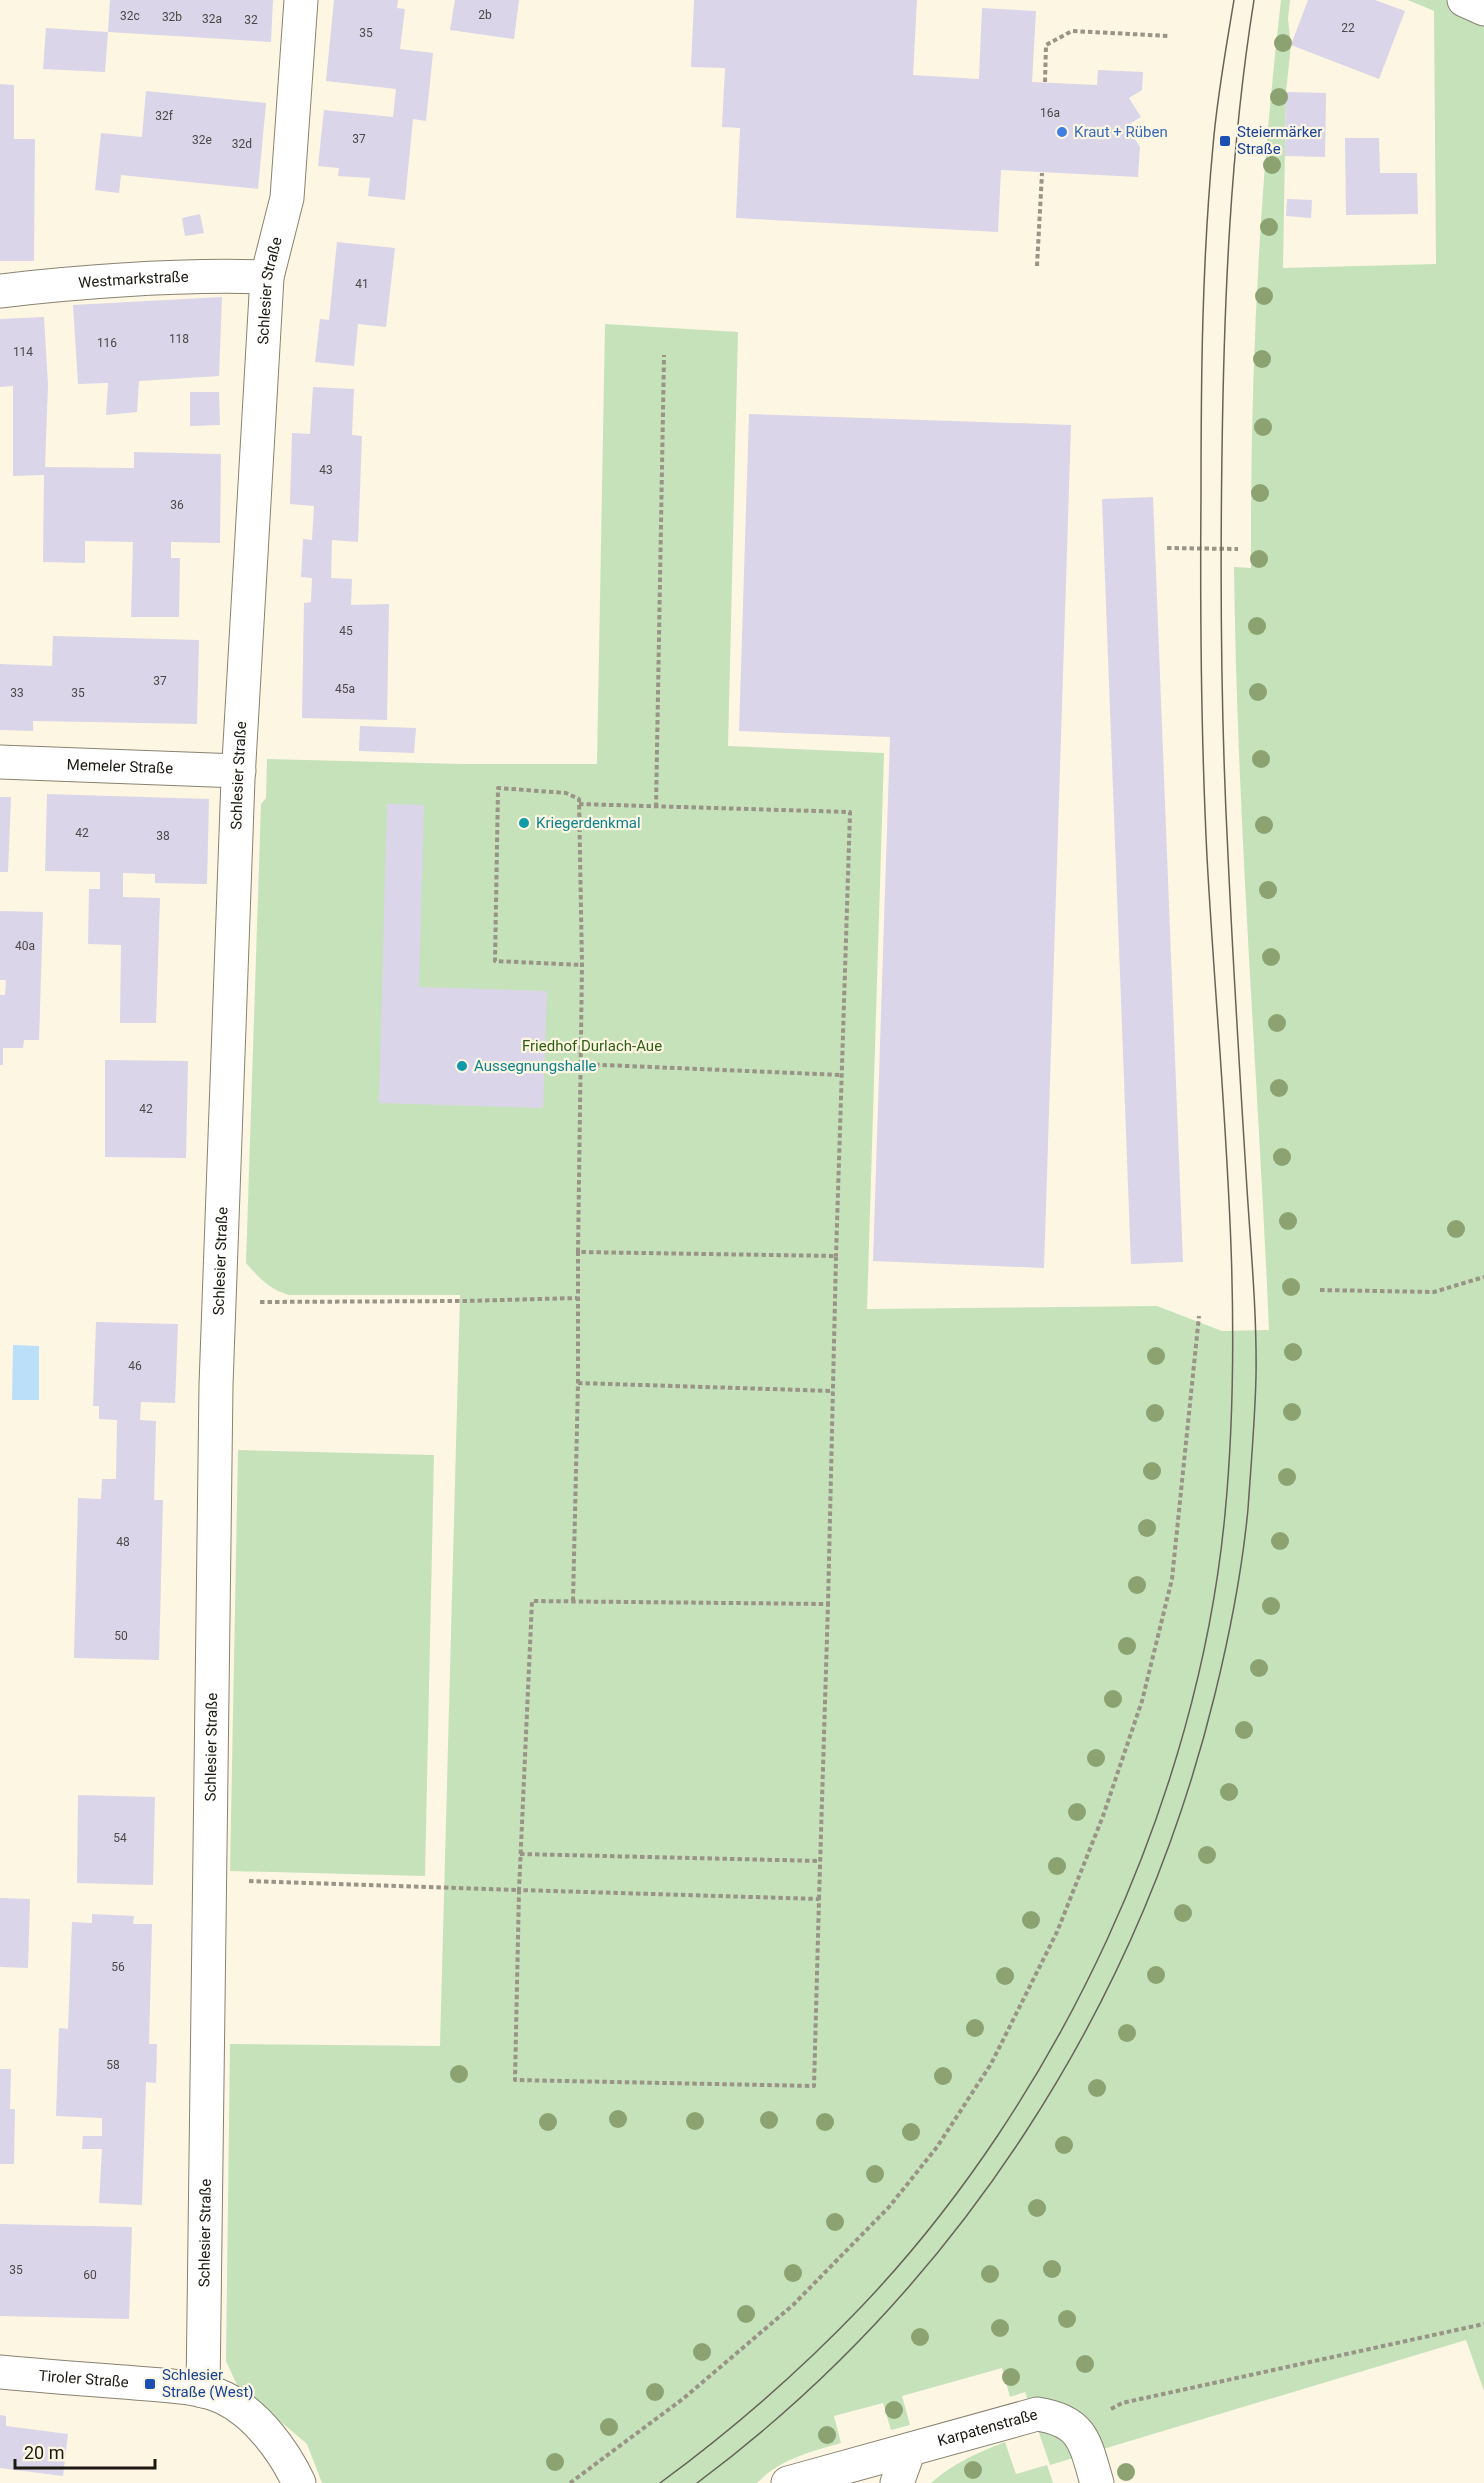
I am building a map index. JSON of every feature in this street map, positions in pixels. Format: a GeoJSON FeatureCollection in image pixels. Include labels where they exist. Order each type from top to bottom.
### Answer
{"type":"FeatureCollection","features":[{"type":"Feature","properties":{"kind":"street","name":"Schlesier Straße"},"geometry":{"type":"LineString","coordinates":[[203,2391],[216,1385],[239,771],[267,276],[287,198],[301,0]]}},
{"type":"Feature","properties":{"kind":"street"},"geometry":{"type":"LineString","coordinates":[[1464,0],[1484,9]]}},
{"type":"Feature","properties":{"kind":"street","name":"Westmarkstraße"},"geometry":{"type":"LineString","coordinates":[[0,291],[91,282],[267,276]]}},
{"type":"Feature","properties":{"kind":"street","name":"Memeler Straße"},"geometry":{"type":"LineString","coordinates":[[0,762],[239,771]]}},
{"type":"Feature","properties":{"kind":"street","name":"Tiroler Straße"},"geometry":{"type":"LineString","coordinates":[[0,2372],[203,2391]]}},
{"type":"Feature","properties":{"kind":"street"},"geometry":{"type":"LineString","coordinates":[[203,2391],[223,2397],[242,2409],[267,2434],[291,2465],[299,2483]]}},
{"type":"Feature","properties":{"kind":"street","name":"Karpatenstraße"},"geometry":{"type":"LineString","coordinates":[[788,2483],[1037,2414],[1059,2417],[1076,2430]]}},
{"type":"Feature","properties":{"kind":"street"},"geometry":{"type":"LineString","coordinates":[[1076,2430],[1086,2444],[1097,2483]]}},
{"type":"Feature","properties":{"kind":"street"},"geometry":{"type":"LineString","coordinates":[[897,2483],[909,2450]]}},
{"type":"Feature","properties":{"kind":"path"},"geometry":{"type":"LineString","coordinates":[[1045,82],[1046,45],[1072,31],[1169,36]]}},
{"type":"Feature","properties":{"kind":"path"},"geometry":{"type":"LineString","coordinates":[[1037,266],[1042,173]]}},
{"type":"Feature","properties":{"kind":"path"},"geometry":{"type":"LineString","coordinates":[[656,807],[664,355]]}},
{"type":"Feature","properties":{"kind":"path"},"geometry":{"type":"LineString","coordinates":[[1167,548],[1238,549]]}},
{"type":"Feature","properties":{"kind":"path"},"geometry":{"type":"LineString","coordinates":[[573,1601],[578,1383],[577,1298],[582,965],[579,799],[566,793],[498,788],[495,961],[582,965]]}},
{"type":"Feature","properties":{"kind":"path"},"geometry":{"type":"LineString","coordinates":[[579,804],[850,812],[836,1256],[828,1604],[814,2086],[515,2080],[520,1854],[532,1601],[828,1604]]}},
{"type":"Feature","properties":{"kind":"path"},"geometry":{"type":"LineString","coordinates":[[580,1064],[842,1075]]}},
{"type":"Feature","properties":{"kind":"path"},"geometry":{"type":"LineString","coordinates":[[578,1252],[836,1256]]}},
{"type":"Feature","properties":{"kind":"path"},"geometry":{"type":"LineString","coordinates":[[1320,1290],[1434,1292],[1484,1277]]}},
{"type":"Feature","properties":{"kind":"path"},"geometry":{"type":"LineString","coordinates":[[219,1302],[577,1298]]}},
{"type":"Feature","properties":{"kind":"path"},"geometry":{"type":"LineString","coordinates":[[570,2483],[684,2398],[793,2305],[890,2207],[937,2147],[991,2064],[1057,1932],[1103,1816],[1142,1701],[1172,1580],[1199,1316]]}},
{"type":"Feature","properties":{"kind":"path"},"geometry":{"type":"LineString","coordinates":[[578,1383],[833,1391]]}},
{"type":"Feature","properties":{"kind":"path"},"geometry":{"type":"LineString","coordinates":[[520,1854],[820,1861]]}},
{"type":"Feature","properties":{"kind":"path"},"geometry":{"type":"LineString","coordinates":[[210,1880],[819,1899]]}},
{"type":"Feature","properties":{"kind":"path"},"geometry":{"type":"LineString","coordinates":[[1076,2430],[1122,2403],[1484,2324]]}},
{"type":"Feature","properties":{"kind":"green space","name":"Friedhof Durlach-Aue"},"geometry":{"type":"Polygon","coordinates":[[[1281,0],[1290,0],[1288,19],[1291,45],[1286,92],[1283,268],[1436,264],[1434,11],[1408,0],[1484,0],[1484,2391],[1466,2340],[1050,2465],[1025,2392],[1010,2397],[1002,2368],[902,2396],[910,2425],[891,2430],[883,2403],[834,2416],[841,2443],[786,2462],[757,2483],[322,2483],[307,2444],[237,2385],[226,2361],[230,2044],[440,2046],[460,1295],[289,1295],[265,1282],[246,1263],[261,804],[266,798],[267,759],[461,764],[597,764],[605,324],[738,332],[728,746],[884,753],[867,1309],[1157,1306],[1222,1331],[1269,1330],[1243,853],[1234,567],[1251,568],[1252,426],[1257,284],[1273,71],[1281,0]]]}},
{"type":"Feature","properties":{"kind":"green space"},"geometry":{"type":"Polygon","coordinates":[[[238,1450],[434,1455],[425,1876],[230,1871],[238,1450]]]}},
{"type":"Feature","properties":{"kind":"green space"},"geometry":{"type":"Polygon","coordinates":[[[1005,2442],[1016,2474],[1047,2465],[1053,2483],[931,2483],[957,2464],[1005,2442]]]}},
{"type":"Feature","properties":{"kind":"water"},"geometry":{"type":"Polygon","coordinates":[[[13,1345],[39,1346],[39,1400],[12,1400],[13,1345]]]}},
{"type":"Feature","properties":{"kind":"building"},"geometry":{"type":"Polygon","coordinates":[[[110,0],[273,0],[271,42],[108,32],[110,0]]]}},
{"type":"Feature","properties":{"kind":"building"},"geometry":{"type":"Polygon","coordinates":[[[334,0],[398,0],[397,8],[405,9],[400,49],[433,53],[426,121],[413,119],[405,200],[368,196],[370,178],[338,176],[339,168],[318,166],[324,110],[393,117],[396,89],[326,81],[334,0]]]}},
{"type":"Feature","properties":{"kind":"building"},"geometry":{"type":"Polygon","coordinates":[[[455,0],[519,0],[514,39],[450,30],[455,0]]]}},
{"type":"Feature","properties":{"kind":"building"},"geometry":{"type":"Polygon","coordinates":[[[694,0],[917,0],[913,75],[979,79],[982,8],[1036,11],[1032,82],[1097,85],[1098,70],[1143,72],[1142,90],[1129,98],[1141,117],[1126,126],[1140,147],[1138,177],[1001,170],[998,232],[736,218],[740,128],[722,127],[725,68],[691,67],[694,0]]]}},
{"type":"Feature","properties":{"kind":"building"},"geometry":{"type":"Polygon","coordinates":[[[1308,0],[1375,0],[1405,11],[1379,79],[1291,45],[1308,0]]]}},
{"type":"Feature","properties":{"kind":"building"},"geometry":{"type":"Polygon","coordinates":[[[46,28],[108,32],[105,72],[43,69],[46,28]]]}},
{"type":"Feature","properties":{"kind":"building"},"geometry":{"type":"Polygon","coordinates":[[[0,84],[14,85],[14,139],[35,139],[34,261],[0,261],[0,84]]]}},
{"type":"Feature","properties":{"kind":"building"},"geometry":{"type":"Polygon","coordinates":[[[146,91],[266,103],[258,189],[121,175],[119,193],[95,190],[101,133],[142,137],[146,91]]]}},
{"type":"Feature","properties":{"kind":"building"},"geometry":{"type":"Polygon","coordinates":[[[1286,92],[1326,93],[1325,157],[1285,156],[1286,92]]]}},
{"type":"Feature","properties":{"kind":"building"},"geometry":{"type":"Polygon","coordinates":[[[1345,138],[1379,138],[1380,173],[1417,173],[1418,214],[1346,215],[1345,138]]]}},
{"type":"Feature","properties":{"kind":"building"},"geometry":{"type":"Polygon","coordinates":[[[1287,199],[1312,200],[1311,218],[1286,216],[1287,199]]]}},
{"type":"Feature","properties":{"kind":"building"},"geometry":{"type":"Polygon","coordinates":[[[200,214],[204,233],[185,236],[182,218],[200,214]]]}},
{"type":"Feature","properties":{"kind":"building"},"geometry":{"type":"Polygon","coordinates":[[[337,242],[395,248],[386,327],[358,324],[354,366],[315,362],[320,319],[329,320],[337,242]]]}},
{"type":"Feature","properties":{"kind":"building"},"geometry":{"type":"Polygon","coordinates":[[[222,297],[219,376],[139,381],[137,412],[106,415],[108,383],[78,384],[73,305],[222,297]]]}},
{"type":"Feature","properties":{"kind":"building"},"geometry":{"type":"Polygon","coordinates":[[[44,317],[48,385],[45,467],[134,468],[134,452],[221,454],[220,543],[171,542],[171,558],[180,558],[179,617],[131,617],[133,542],[85,541],[85,563],[43,562],[44,475],[13,476],[13,386],[0,387],[0,319],[44,317]]]}},
{"type":"Feature","properties":{"kind":"building"},"geometry":{"type":"Polygon","coordinates":[[[313,387],[354,389],[352,435],[362,436],[358,542],[332,540],[331,578],[352,579],[351,605],[389,604],[387,720],[302,718],[304,603],[311,602],[312,578],[301,577],[303,539],[312,540],[314,506],[290,504],[292,433],[310,434],[313,387]]]}},
{"type":"Feature","properties":{"kind":"building"},"geometry":{"type":"Polygon","coordinates":[[[190,392],[219,392],[220,425],[190,426],[190,392]]]}},
{"type":"Feature","properties":{"kind":"building"},"geometry":{"type":"Polygon","coordinates":[[[749,414],[1071,425],[1044,1268],[873,1261],[890,737],[739,731],[749,414]]]}},
{"type":"Feature","properties":{"kind":"building"},"geometry":{"type":"Polygon","coordinates":[[[1153,497],[1183,1262],[1131,1264],[1102,499],[1153,497]]]}},
{"type":"Feature","properties":{"kind":"building"},"geometry":{"type":"Polygon","coordinates":[[[53,636],[199,640],[197,724],[33,721],[33,731],[0,730],[0,664],[52,666],[53,636]]]}},
{"type":"Feature","properties":{"kind":"building"},"geometry":{"type":"Polygon","coordinates":[[[360,726],[416,728],[414,753],[359,751],[360,726]]]}},
{"type":"Feature","properties":{"kind":"building"},"geometry":{"type":"Polygon","coordinates":[[[47,794],[209,799],[207,884],[155,883],[155,874],[123,873],[123,897],[160,898],[156,1023],[120,1023],[121,945],[88,944],[89,889],[100,889],[100,872],[45,871],[47,794]]]}},
{"type":"Feature","properties":{"kind":"building"},"geometry":{"type":"Polygon","coordinates":[[[0,797],[11,797],[8,872],[0,872],[0,797]]]}},
{"type":"Feature","properties":{"kind":"building"},"geometry":{"type":"Polygon","coordinates":[[[387,804],[424,805],[419,987],[547,991],[543,1108],[379,1103],[387,804]]]}},
{"type":"Feature","properties":{"kind":"building"},"geometry":{"type":"Polygon","coordinates":[[[0,911],[43,912],[39,1040],[24,1040],[23,1048],[3,1048],[3,1065],[0,1065],[0,995],[5,995],[6,980],[0,980],[0,911]]]}},
{"type":"Feature","properties":{"kind":"building"},"geometry":{"type":"Polygon","coordinates":[[[105,1060],[188,1061],[186,1158],[105,1157],[105,1060]]]}},
{"type":"Feature","properties":{"kind":"building"},"geometry":{"type":"Polygon","coordinates":[[[96,1322],[178,1324],[175,1403],[141,1402],[140,1420],[156,1421],[154,1500],[163,1500],[159,1660],[74,1658],[78,1498],[101,1499],[102,1479],[116,1479],[117,1420],[99,1419],[99,1406],[93,1406],[96,1322]]]}},
{"type":"Feature","properties":{"kind":"building"},"geometry":{"type":"Polygon","coordinates":[[[78,1795],[155,1797],[153,1885],[77,1883],[78,1795]]]}},
{"type":"Feature","properties":{"kind":"building"},"geometry":{"type":"Polygon","coordinates":[[[0,1898],[30,1899],[28,1968],[0,1967],[0,1898]]]}},
{"type":"Feature","properties":{"kind":"building"},"geometry":{"type":"Polygon","coordinates":[[[92,1914],[134,1916],[133,1924],[152,1924],[149,2044],[157,2044],[156,2083],[146,2082],[142,2205],[99,2203],[102,2149],[82,2149],[83,2136],[102,2136],[102,2118],[56,2116],[59,2028],[68,2029],[72,1922],[92,1923],[92,1914]]]}},
{"type":"Feature","properties":{"kind":"building"},"geometry":{"type":"Polygon","coordinates":[[[0,2069],[11,2069],[10,2109],[15,2109],[14,2164],[0,2164],[0,2069]]]}},
{"type":"Feature","properties":{"kind":"building"},"geometry":{"type":"Polygon","coordinates":[[[0,2224],[132,2227],[129,2319],[0,2316],[0,2224]]]}},
{"type":"Feature","properties":{"kind":"building"},"geometry":{"type":"Polygon","coordinates":[[[0,2415],[6,2416],[6,2426],[68,2434],[63,2476],[0,2468],[0,2415]]]}},
{"type":"Feature","properties":{"kind":"tram line"},"geometry":{"type":"LineString","coordinates":[[660,2483],[765,2399],[862,2306],[933,2224],[998,2135],[1056,2040],[1107,1939],[1150,1835],[1185,1729],[1210,1621],[1225,1514],[1231,1432],[1233,1350],[1232,1268],[1224,1104],[1203,766],[1202,364],[1206,233],[1213,146],[1219,91],[1234,0]]}},
{"type":"Feature","properties":{"kind":"tram line"},"geometry":{"type":"LineString","coordinates":[[697,2483],[791,2406],[877,2322],[955,2231],[1025,2134],[1086,2030],[1138,1922],[1181,1810],[1226,1648],[1239,1579],[1248,1509],[1256,1376],[1255,1306],[1226,805],[1221,604],[1223,396],[1230,226],[1239,113],[1254,0]]}},
{"type":"Feature","properties":{"kind":"place","name":"Kraut + Rüben"},"geometry":{"type":"Point","coordinates":[1062,132]}},
{"type":"Feature","properties":{"kind":"place","name":"Steiermärker Straße"},"geometry":{"type":"Point","coordinates":[1225,141]}},
{"type":"Feature","properties":{"kind":"place","name":"Kriegerdenkmal"},"geometry":{"type":"Point","coordinates":[524,823]}},
{"type":"Feature","properties":{"kind":"place","name":"Aussegnungshalle"},"geometry":{"type":"Point","coordinates":[462,1066]}},
{"type":"Feature","properties":{"kind":"place","name":"Schlesier Straße (West)"},"geometry":{"type":"Point","coordinates":[150,2384]}}]}
